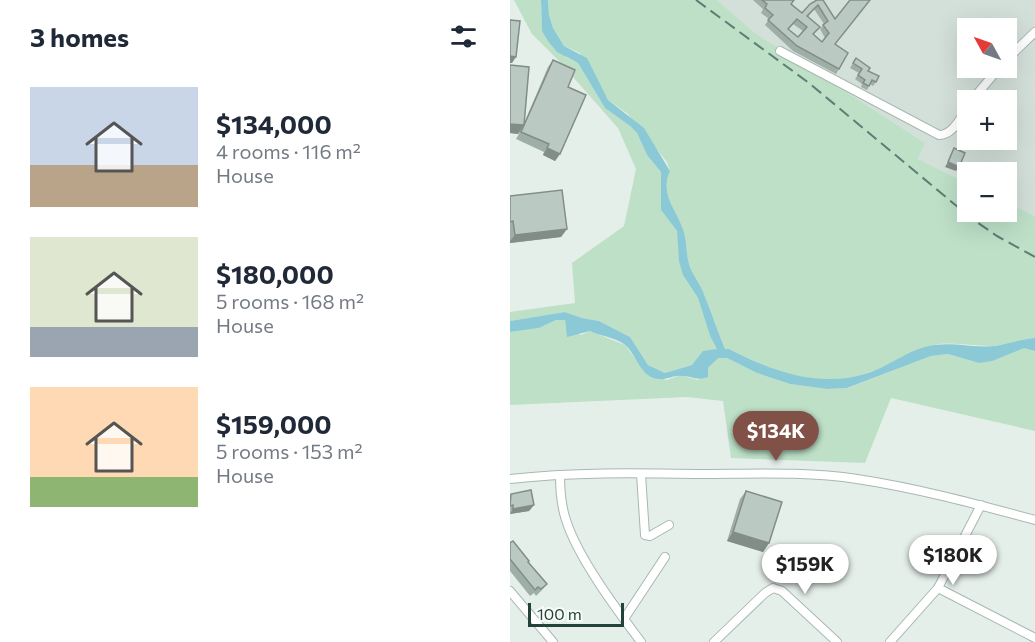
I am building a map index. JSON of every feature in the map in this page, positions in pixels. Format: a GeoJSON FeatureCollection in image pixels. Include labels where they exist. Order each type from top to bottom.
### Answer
{"type":"FeatureCollection","features":[{"type":"Feature","properties":{"kind":"street"},"geometry":{"type":"LineString","coordinates":[[1017,49],[1035,32]]}},
{"type":"Feature","properties":{"kind":"street"},"geometry":{"type":"LineString","coordinates":[[780,51],[939,135],[945,135],[957,123]]}},
{"type":"Feature","properties":{"kind":"street"},"geometry":{"type":"LineString","coordinates":[[980,90],[991,78]]}},
{"type":"Feature","properties":{"kind":"street"},"geometry":{"type":"LineString","coordinates":[[641,474],[645,535],[650,536],[669,525]]}},
{"type":"Feature","properties":{"kind":"street"},"geometry":{"type":"LineString","coordinates":[[510,479],[560,475],[641,474],[789,475],[856,479],[981,505],[1035,520]]}},
{"type":"Feature","properties":{"kind":"street"},"geometry":{"type":"LineString","coordinates":[[560,475],[560,493],[565,520],[574,540],[641,642]]}},
{"type":"Feature","properties":{"kind":"street"},"geometry":{"type":"LineString","coordinates":[[890,642],[938,588],[981,505]]}},
{"type":"Feature","properties":{"kind":"street"},"geometry":{"type":"LineString","coordinates":[[624,619],[665,557]]}},
{"type":"Feature","properties":{"kind":"street"},"geometry":{"type":"LineString","coordinates":[[714,642],[773,588],[782,591],[837,642]]}},
{"type":"Feature","properties":{"kind":"street"},"geometry":{"type":"LineString","coordinates":[[938,588],[1035,638]]}},
{"type":"Feature","properties":{"kind":"street"},"geometry":{"type":"LineString","coordinates":[[510,591],[553,642]]}},
{"type":"Feature","properties":{"kind":"street"},"geometry":{"type":"LineString","coordinates":[[1018,642],[1024,634]]}},
{"type":"Feature","properties":{"kind":"shaded area"},"geometry":{"type":"Polygon","coordinates":[[[717,0],[1035,0],[1035,216],[1017,207],[1017,162],[957,162],[957,178],[918,159],[925,143],[755,33],[717,0]]]}},
{"type":"Feature","properties":{"kind":"green space"},"geometry":{"type":"Polygon","coordinates":[[[514,0],[541,0],[542,31],[567,58],[578,63],[605,108],[637,133],[647,155],[661,172],[661,210],[677,231],[683,275],[698,298],[710,336],[718,350],[692,365],[665,373],[648,365],[630,337],[599,321],[565,312],[510,321],[510,312],[575,303],[572,263],[624,226],[636,169],[618,128],[532,34],[514,0]]]}},
{"type":"Feature","properties":{"kind":"green space"},"geometry":{"type":"Polygon","coordinates":[[[548,0],[717,0],[755,33],[925,143],[918,159],[957,178],[957,222],[1017,222],[1017,207],[1035,216],[1035,338],[994,346],[934,345],[870,372],[833,380],[797,376],[725,349],[689,264],[684,232],[668,195],[667,180],[670,171],[667,162],[628,114],[608,100],[580,53],[564,46],[553,28],[548,0]]]}},
{"type":"Feature","properties":{"kind":"green space"},"geometry":{"type":"Polygon","coordinates":[[[556,320],[565,320],[566,329],[581,335],[590,331],[625,345],[648,375],[667,380],[680,375],[698,380],[718,357],[727,358],[757,373],[790,384],[827,389],[848,388],[931,356],[948,354],[979,363],[1024,347],[1035,351],[1035,431],[891,398],[865,463],[731,458],[723,401],[687,397],[510,405],[510,332],[539,328],[556,320]]]}},
{"type":"Feature","properties":{"kind":"water"},"geometry":{"type":"Polygon","coordinates":[[[541,0],[548,0],[553,28],[564,46],[587,58],[608,100],[644,128],[670,171],[667,180],[668,195],[684,232],[689,264],[703,292],[725,349],[796,375],[832,379],[868,373],[909,353],[935,345],[995,346],[1035,338],[1035,351],[1024,348],[992,361],[979,363],[948,354],[931,356],[847,388],[827,389],[790,384],[757,373],[727,358],[718,358],[708,368],[708,377],[653,378],[647,375],[628,348],[620,342],[590,331],[567,337],[565,320],[556,320],[539,328],[510,332],[510,321],[565,312],[599,321],[630,337],[648,365],[665,373],[692,365],[703,351],[717,349],[710,336],[698,298],[683,275],[679,261],[677,231],[661,210],[661,172],[647,155],[637,133],[605,108],[578,63],[557,52],[548,41],[542,31],[541,0]]]}},
{"type":"Feature","properties":{"kind":"building"},"geometry":{"type":"Polygon","coordinates":[[[762,0],[794,0],[791,4],[802,13],[810,4],[823,0],[835,19],[850,0],[870,0],[835,44],[848,53],[839,69],[797,46],[768,20],[773,15],[765,8],[767,4],[762,0]],[[818,5],[807,16],[820,27],[813,34],[822,42],[829,33],[823,25],[828,21],[818,5]],[[797,19],[788,29],[798,37],[807,27],[797,19]]]}},
{"type":"Feature","properties":{"kind":"building"},"geometry":{"type":"Polygon","coordinates":[[[510,20],[520,21],[516,57],[510,56],[510,20]]]}},
{"type":"Feature","properties":{"kind":"building"},"geometry":{"type":"Polygon","coordinates":[[[856,58],[870,68],[868,71],[879,76],[876,82],[872,80],[869,86],[863,83],[865,80],[858,75],[862,69],[853,63],[856,58]]]}},
{"type":"Feature","properties":{"kind":"building"},"geometry":{"type":"Polygon","coordinates":[[[553,60],[575,70],[568,87],[586,95],[560,154],[547,148],[549,144],[521,132],[553,60]]]}},
{"type":"Feature","properties":{"kind":"building"},"geometry":{"type":"Polygon","coordinates":[[[510,65],[529,67],[524,125],[510,124],[510,65]]]}},
{"type":"Feature","properties":{"kind":"building"},"geometry":{"type":"Polygon","coordinates":[[[954,148],[965,153],[961,162],[957,162],[957,166],[948,162],[954,148]]]}},
{"type":"Feature","properties":{"kind":"building"},"geometry":{"type":"Polygon","coordinates":[[[562,190],[567,229],[515,235],[513,221],[510,222],[510,196],[562,190]]]}},
{"type":"Feature","properties":{"kind":"building"},"geometry":{"type":"Polygon","coordinates":[[[531,490],[534,505],[513,509],[513,505],[510,506],[511,494],[531,490]]]}},
{"type":"Feature","properties":{"kind":"building"},"geometry":{"type":"Polygon","coordinates":[[[746,491],[782,502],[769,543],[733,532],[746,491]]]}},
{"type":"Feature","properties":{"kind":"building"},"geometry":{"type":"Polygon","coordinates":[[[513,541],[547,584],[541,589],[538,587],[535,590],[510,559],[510,543],[513,541]]]}},
{"type":"Feature","properties":{"kind":"railway"},"geometry":{"type":"LineString","coordinates":[[696,0],[809,83],[971,218],[997,236],[1035,257]]}}]}
